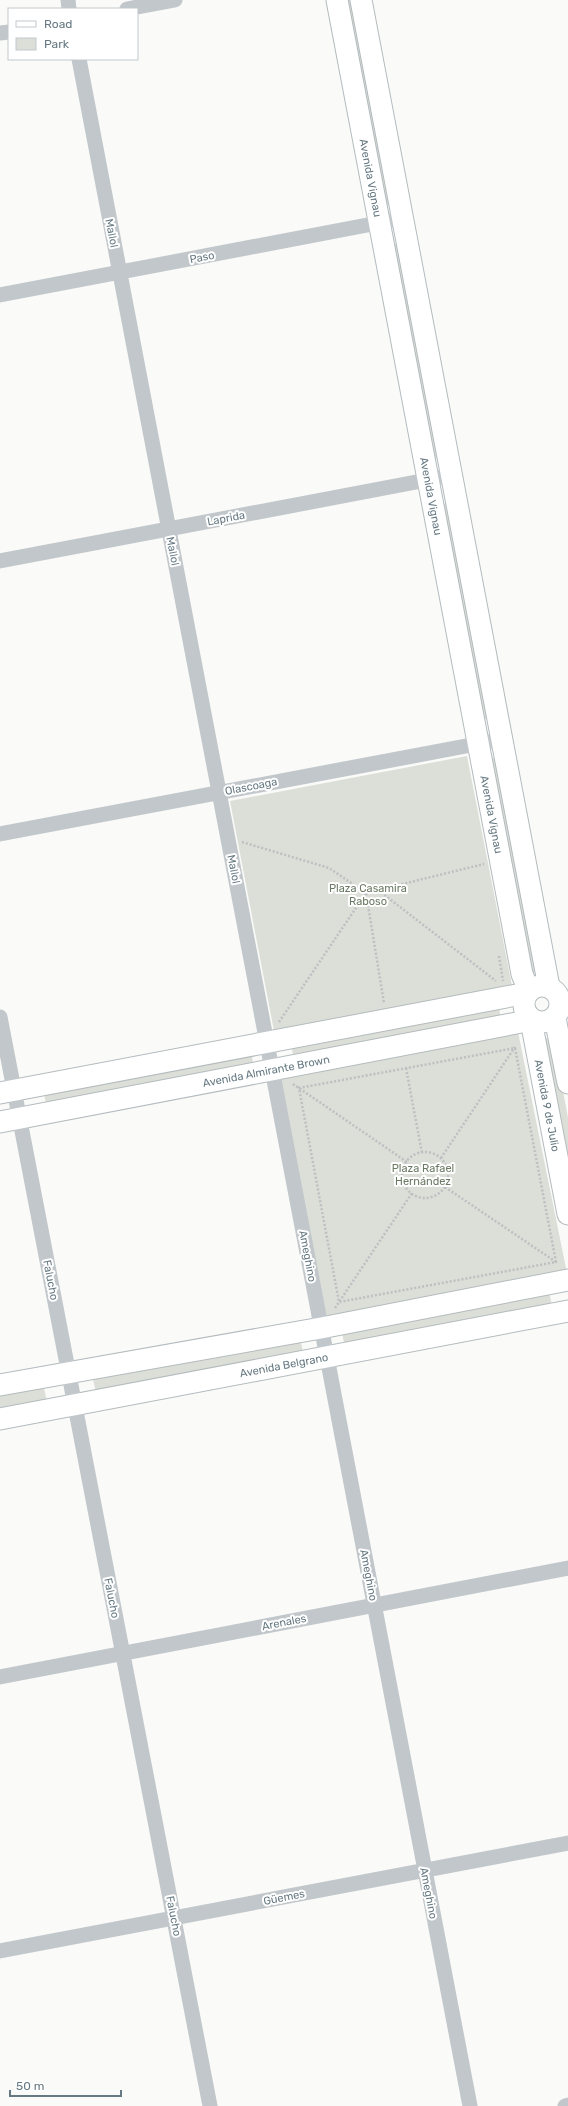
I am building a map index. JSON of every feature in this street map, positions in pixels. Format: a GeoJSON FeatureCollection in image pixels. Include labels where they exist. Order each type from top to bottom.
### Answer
{"type":"FeatureCollection","features":[{"type":"Feature","properties":{"kind":"main road","name":"Avenida Vignau"},"geometry":{"type":"LineString","coordinates":[[337,0],[522,974],[539,990]]}},
{"type":"Feature","properties":{"kind":"main road"},"geometry":{"type":"LineString","coordinates":[[361,0],[503,740],[539,990]]}},
{"type":"Feature","properties":{"kind":"main road"},"geometry":{"type":"LineString","coordinates":[[7,1092],[539,990],[560,1001],[560,1007],[549,1017],[527,1016],[523,1004],[539,990]]}},
{"type":"Feature","properties":{"kind":"main road"},"geometry":{"type":"LineString","coordinates":[[549,1017],[568,1083]]}},
{"type":"Feature","properties":{"kind":"main road","name":"Avenida Almirante Brown"},"geometry":{"type":"LineString","coordinates":[[10,1120],[549,1017]]}},
{"type":"Feature","properties":{"kind":"main road","name":"Avenida 9 de Julio"},"geometry":{"type":"LineString","coordinates":[[549,1017],[533,1031],[568,1214]]}},
{"type":"Feature","properties":{"kind":"main road"},"geometry":{"type":"LineString","coordinates":[[0,1385],[322,1328],[565,1273]]}},
{"type":"Feature","properties":{"kind":"main road","name":"Avenida Belgrano"},"geometry":{"type":"LineString","coordinates":[[0,1419],[568,1310]]}},
{"type":"Feature","properties":{"kind":"street"},"geometry":{"type":"LineString","coordinates":[[132,8],[175,0]]}},
{"type":"Feature","properties":{"kind":"street","name":"Mallol"},"geometry":{"type":"LineString","coordinates":[[79,60],[267,1043]]}},
{"type":"Feature","properties":{"kind":"street","name":"Paso"},"geometry":{"type":"LineString","coordinates":[[0,295],[404,218]]}},
{"type":"Feature","properties":{"kind":"street","name":"Laprida"},"geometry":{"type":"LineString","coordinates":[[0,561],[453,475]]}},
{"type":"Feature","properties":{"kind":"street","name":"Olascoaga"},"geometry":{"type":"LineString","coordinates":[[0,834],[503,740]]}},
{"type":"Feature","properties":{"kind":"street","name":"Falucho"},"geometry":{"type":"LineString","coordinates":[[0,1017],[10,1120],[69,1372],[210,2106]]}},
{"type":"Feature","properties":{"kind":"street","name":"Ameghino"},"geometry":{"type":"LineString","coordinates":[[267,1043],[470,2106]]}},
{"type":"Feature","properties":{"kind":"street","name":"Arenales"},"geometry":{"type":"LineString","coordinates":[[0,1677],[568,1568]]}},
{"type":"Feature","properties":{"kind":"street","name":"Güemes"},"geometry":{"type":"LineString","coordinates":[[0,1951],[568,1843]]}},
{"type":"Feature","properties":{"kind":"path"},"geometry":{"type":"LineString","coordinates":[[228,838],[329,868],[366,893],[387,1019]]}},
{"type":"Feature","properties":{"kind":"path"},"geometry":{"type":"LineString","coordinates":[[267,1043],[366,893],[501,860]]}},
{"type":"Feature","properties":{"kind":"path"},"geometry":{"type":"LineString","coordinates":[[377,890],[539,990]]}},
{"type":"Feature","properties":{"kind":"path"},"geometry":{"type":"LineString","coordinates":[[441,1158],[519,1042]]}},
{"type":"Feature","properties":{"kind":"path"},"geometry":{"type":"LineString","coordinates":[[298,1088],[515,1048]]}},
{"type":"Feature","properties":{"kind":"path"},"geometry":{"type":"LineString","coordinates":[[515,1048],[556,1262]]}},
{"type":"Feature","properties":{"kind":"path"},"geometry":{"type":"LineString","coordinates":[[406,1068],[422,1153]]}},
{"type":"Feature","properties":{"kind":"path"},"geometry":{"type":"LineString","coordinates":[[272,1070],[407,1162]]}},
{"type":"Feature","properties":{"kind":"path"},"geometry":{"type":"LineString","coordinates":[[298,1088],[339,1302]]}},
{"type":"Feature","properties":{"kind":"path"},"geometry":{"type":"LineString","coordinates":[[429,1152],[441,1158],[448,1172],[445,1187],[440,1192],[426,1198],[412,1193],[404,1182],[402,1175],[407,1162],[416,1154],[422,1153],[429,1152]]}},
{"type":"Feature","properties":{"kind":"path"},"geometry":{"type":"LineString","coordinates":[[445,1187],[556,1262],[565,1273]]}},
{"type":"Feature","properties":{"kind":"path"},"geometry":{"type":"LineString","coordinates":[[322,1328],[412,1193]]}},
{"type":"Feature","properties":{"kind":"path"},"geometry":{"type":"LineString","coordinates":[[339,1302],[556,1262]]}},
{"type":"Feature","properties":{"kind":"green space"},"geometry":{"type":"Polygon","coordinates":[[[344,0],[356,0],[393,204],[382,206],[344,0]]]}},
{"type":"Feature","properties":{"kind":"green space"},"geometry":{"type":"Polygon","coordinates":[[[400,243],[439,458],[428,460],[389,245],[400,243]]]}},
{"type":"Feature","properties":{"kind":"green space"},"geometry":{"type":"Polygon","coordinates":[[[451,503],[491,718],[480,720],[440,504],[451,503]]]}},
{"type":"Feature","properties":{"kind":"green space","name":"Plaza Casamira Raboso"},"geometry":{"type":"Polygon","coordinates":[[[467,756],[512,986],[274,1031],[230,801],[467,756]]]}},
{"type":"Feature","properties":{"kind":"green space"},"geometry":{"type":"Polygon","coordinates":[[[499,757],[538,972],[527,974],[487,759],[499,757]]]}},
{"type":"Feature","properties":{"kind":"green space"},"geometry":{"type":"Polygon","coordinates":[[[498,1004],[501,1018],[294,1059],[291,1045],[498,1004]]]}},
{"type":"Feature","properties":{"kind":"green space","name":"Plaza Rafael Hernández"},"geometry":{"type":"Polygon","coordinates":[[[518,1032],[567,1273],[328,1324],[279,1075],[518,1032]]]}},
{"type":"Feature","properties":{"kind":"green space"},"geometry":{"type":"Polygon","coordinates":[[[553,1037],[568,1118],[568,1181],[542,1039],[553,1037]]]}},
{"type":"Feature","properties":{"kind":"green space"},"geometry":{"type":"Polygon","coordinates":[[[251,1053],[254,1067],[47,1108],[44,1094],[251,1053]]]}},
{"type":"Feature","properties":{"kind":"green space"},"geometry":{"type":"Polygon","coordinates":[[[549,1291],[552,1306],[345,1347],[342,1333],[549,1291]]]}},
{"type":"Feature","properties":{"kind":"green space"},"geometry":{"type":"Polygon","coordinates":[[[300,1338],[303,1352],[96,1393],[93,1379],[300,1338]]]}},
{"type":"Feature","properties":{"kind":"green space"},"geometry":{"type":"Polygon","coordinates":[[[44,1388],[47,1402],[0,1411],[0,1396],[44,1388]]]}}]}
